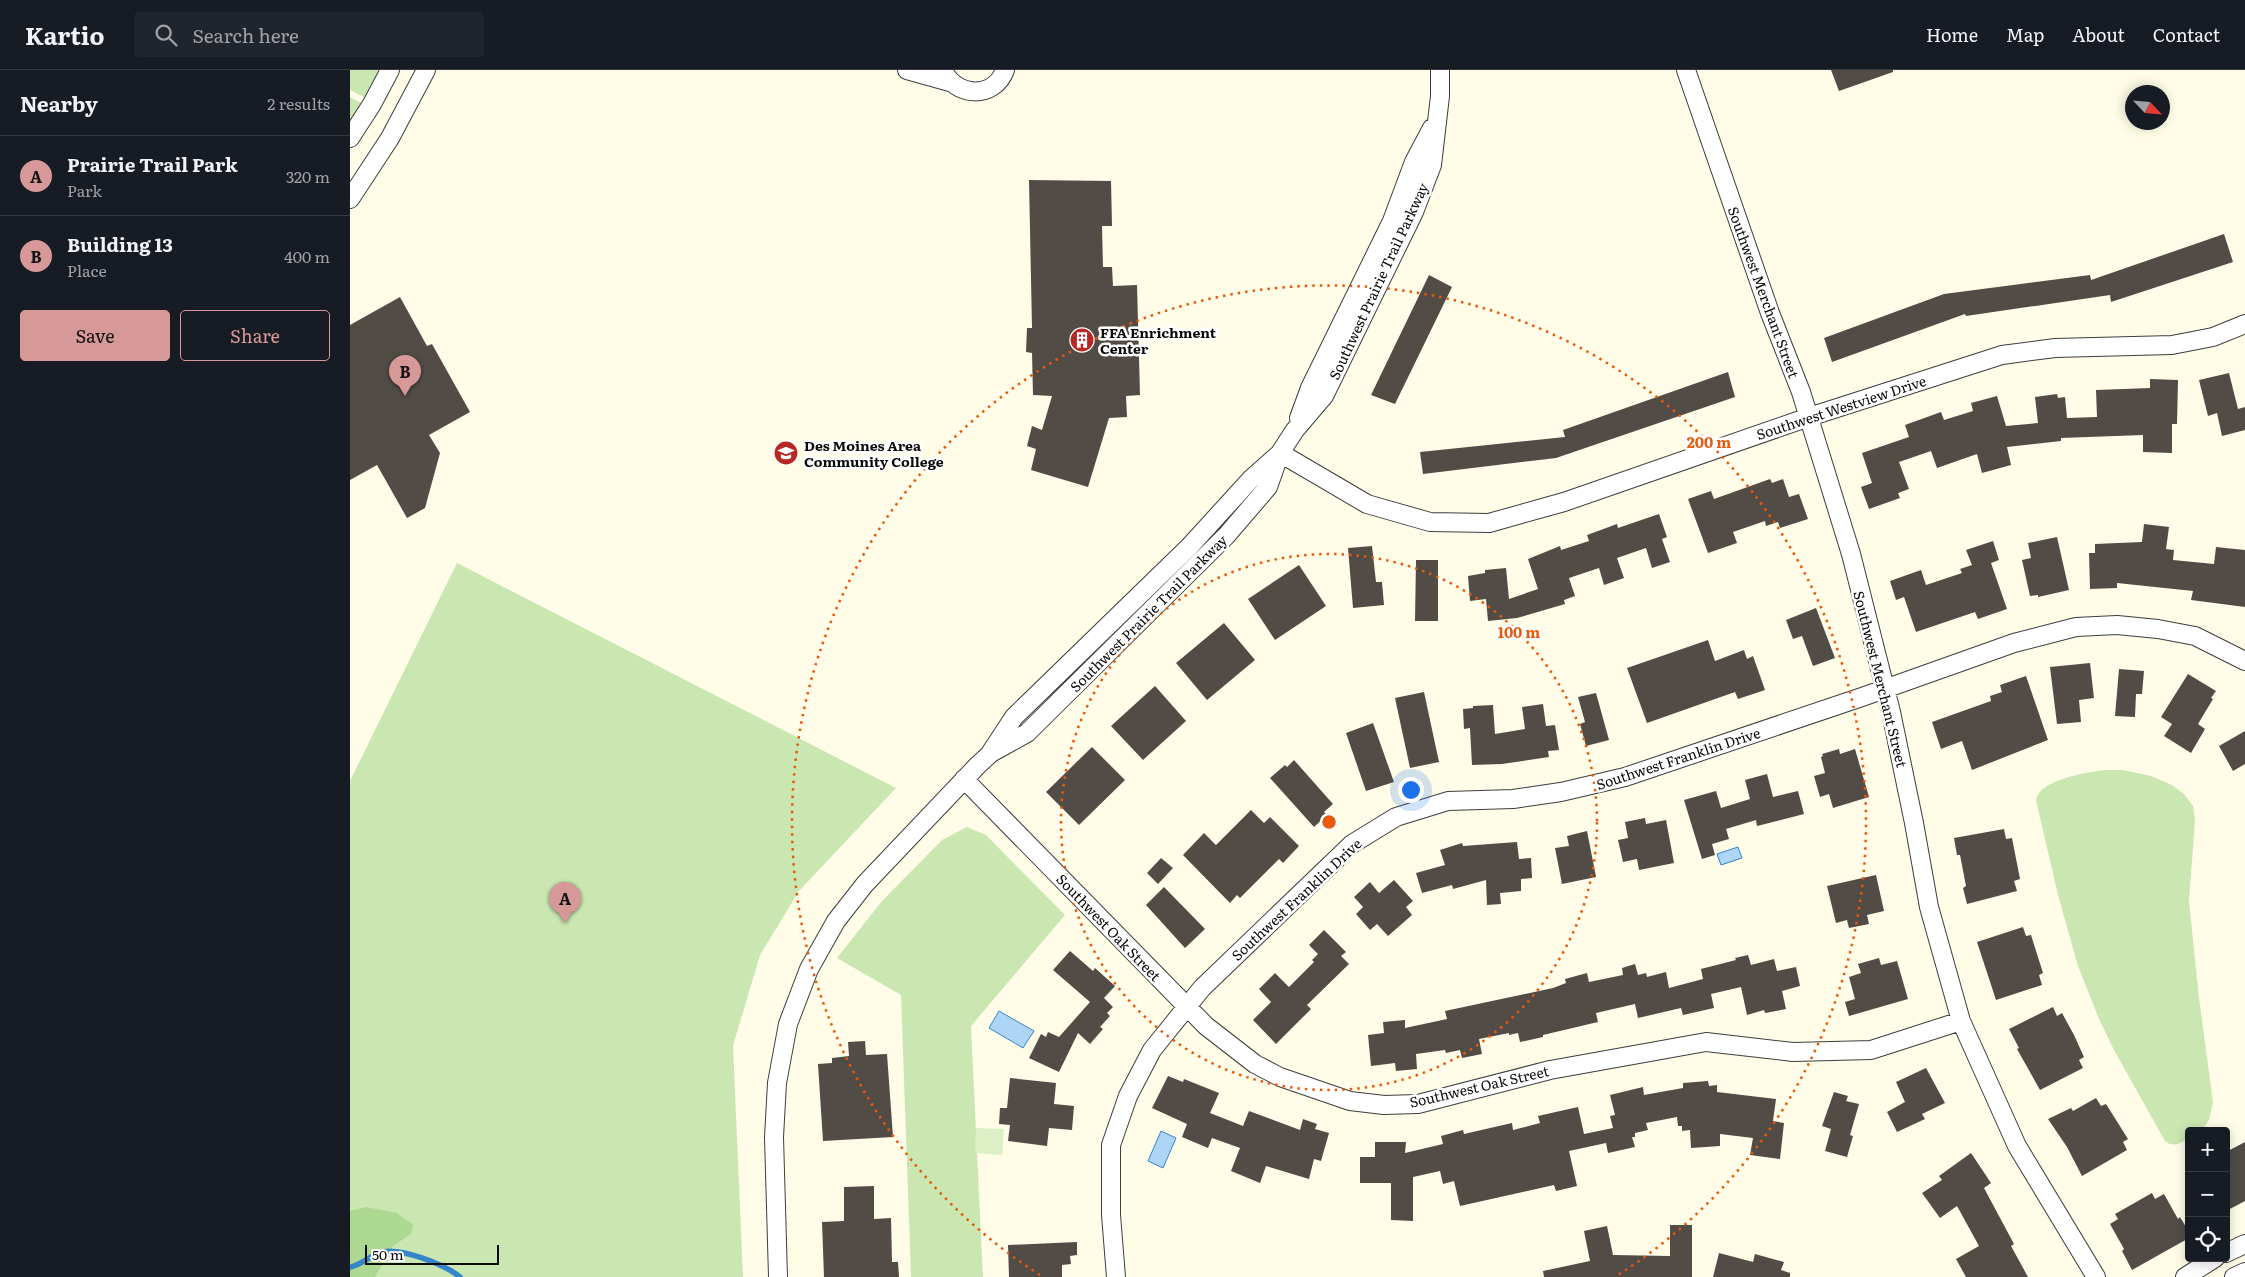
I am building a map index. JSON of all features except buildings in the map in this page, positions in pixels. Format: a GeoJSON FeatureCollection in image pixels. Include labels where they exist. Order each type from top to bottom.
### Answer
{"type":"FeatureCollection","features":[{"type":"Feature","properties":{"kind":"street"},"geometry":{"type":"LineString","coordinates":[[350,138],[372,104],[390,70]]}},
{"type":"Feature","properties":{"kind":"street"},"geometry":{"type":"LineString","coordinates":[[350,199],[390,138],[426,70]]}},
{"type":"Feature","properties":{"kind":"street"},"geometry":{"type":"LineString","coordinates":[[907,70],[946,76],[968,91],[981,91],[994,85],[1007,71]]}},
{"type":"Feature","properties":{"kind":"street","name":"Southwest Prairie Trail Parkway"},"geometry":{"type":"LineString","coordinates":[[778,1277],[774,1137],[777,1082],[788,1024],[809,969],[836,921],[865,884],[964,779],[991,753],[1027,733],[1226,536],[1268,486],[1280,453],[1295,430],[1324,396],[1414,212],[1432,165],[1435,122],[1440,96],[1440,70]]}},
{"type":"Feature","properties":{"kind":"street","name":"Southwest Merchant Street"},"geometry":{"type":"LineString","coordinates":[[1686,70],[1770,313],[1809,417],[1851,554],[1885,688],[1914,823],[1929,907],[1961,1021],[2018,1146],[2096,1277]]}},
{"type":"Feature","properties":{"kind":"street","name":"Southwest Westview Drive"},"geometry":{"type":"LineString","coordinates":[[1280,453],[1367,504],[1430,522],[1489,523],[1564,502],[1809,417],[2002,356],[2055,348],[2172,345],[2212,337],[2245,324]]}},
{"type":"Feature","properties":{"kind":"street","name":"Southwest Franklin Drive"},"geometry":{"type":"LineString","coordinates":[[1116,1277],[1112,1215],[1111,1145],[1128,1096],[1152,1050],[1202,988],[1352,844],[1396,816],[1448,801],[1513,798],[1561,792],[1625,777],[2014,643],[2076,627],[2117,625],[2158,629],[2195,636],[2245,661]]}},
{"type":"Feature","properties":{"kind":"street","name":"Southwest Oak Street"},"geometry":{"type":"LineString","coordinates":[[964,779],[1186,1006],[1229,1046],[1255,1064],[1280,1077],[1350,1101],[1384,1106],[1418,1104],[1550,1070],[1706,1042],[1793,1052],[1871,1050],[1961,1021]]}},
{"type":"Feature","properties":{"kind":"street"},"geometry":{"type":"LineString","coordinates":[[2230,1251],[2245,1244]]}},
{"type":"Feature","properties":{"kind":"street"},"geometry":{"type":"LineString","coordinates":[[2185,1277],[2209,1262]]}},
{"type":"Feature","properties":{"kind":"street"},"geometry":{"type":"LineString","coordinates":[[2234,1277],[2245,1272]]}},
{"type":"Feature","properties":{"kind":"green space"},"geometry":{"type":"Polygon","coordinates":[[[350,70],[381,70],[366,98],[350,90],[350,70]]]}},
{"type":"Feature","properties":{"kind":"green space"},"geometry":{"type":"Polygon","coordinates":[[[350,97],[363,104],[350,125],[350,97]]]}},
{"type":"Feature","properties":{"kind":"green space"},"geometry":{"type":"Polygon","coordinates":[[[457,563],[896,788],[799,891],[760,955],[733,1046],[743,1277],[350,1277],[350,781],[457,563]]]}},
{"type":"Feature","properties":{"kind":"green space"},"geometry":{"type":"Polygon","coordinates":[[[2123,770],[2151,776],[2172,785],[2184,794],[2193,806],[2195,821],[2189,901],[2199,998],[2213,1102],[2209,1120],[2204,1127],[2185,1127],[2185,1141],[2177,1144],[2165,1141],[2114,1050],[2099,1019],[2078,966],[2058,895],[2036,800],[2039,793],[2055,782],[2088,773],[2123,770]]]}},
{"type":"Feature","properties":{"kind":"green space"},"geometry":{"type":"Polygon","coordinates":[[[967,827],[986,835],[1065,915],[971,1026],[983,1277],[911,1277],[901,995],[837,958],[882,901],[942,840],[967,827]]]}},
{"type":"Feature","properties":{"kind":"green space"},"geometry":{"type":"Polygon","coordinates":[[[976,1128],[1004,1129],[1002,1155],[975,1153],[976,1128]]]}},
{"type":"Feature","properties":{"kind":"green space"},"geometry":{"type":"Polygon","coordinates":[[[366,1207],[397,1213],[413,1225],[411,1234],[393,1246],[375,1277],[350,1277],[350,1211],[366,1207]]]}},
{"type":"Feature","properties":{"kind":"water"},"geometry":{"type":"Polygon","coordinates":[[[1738,847],[1742,858],[1721,865],[1717,854],[1738,847]]]}},
{"type":"Feature","properties":{"kind":"water"},"geometry":{"type":"Polygon","coordinates":[[[999,1011],[1034,1031],[1023,1048],[989,1028],[999,1011]]]}},
{"type":"Feature","properties":{"kind":"water"},"geometry":{"type":"Polygon","coordinates":[[[1161,1131],[1176,1138],[1163,1168],[1148,1161],[1161,1131]]]}},
{"type":"Feature","properties":{"kind":"waterway"},"geometry":{"type":"LineString","coordinates":[[350,1267],[378,1253],[390,1251],[434,1262],[460,1277]]}},
{"type":"Feature","properties":{"kind":"place","name":"FFA Enrichment Center"},"geometry":{"type":"Point","coordinates":[1082,340]}},
{"type":"Feature","properties":{"kind":"place","name":"Building 13"},"geometry":{"type":"Point","coordinates":[405,396]}},
{"type":"Feature","properties":{"kind":"place","name":"Des Moines Area Community College"},"geometry":{"type":"Point","coordinates":[786,453]}},
{"type":"Feature","properties":{"kind":"place","name":"Prairie Trail Park"},"geometry":{"type":"Point","coordinates":[565,923]}}]}
